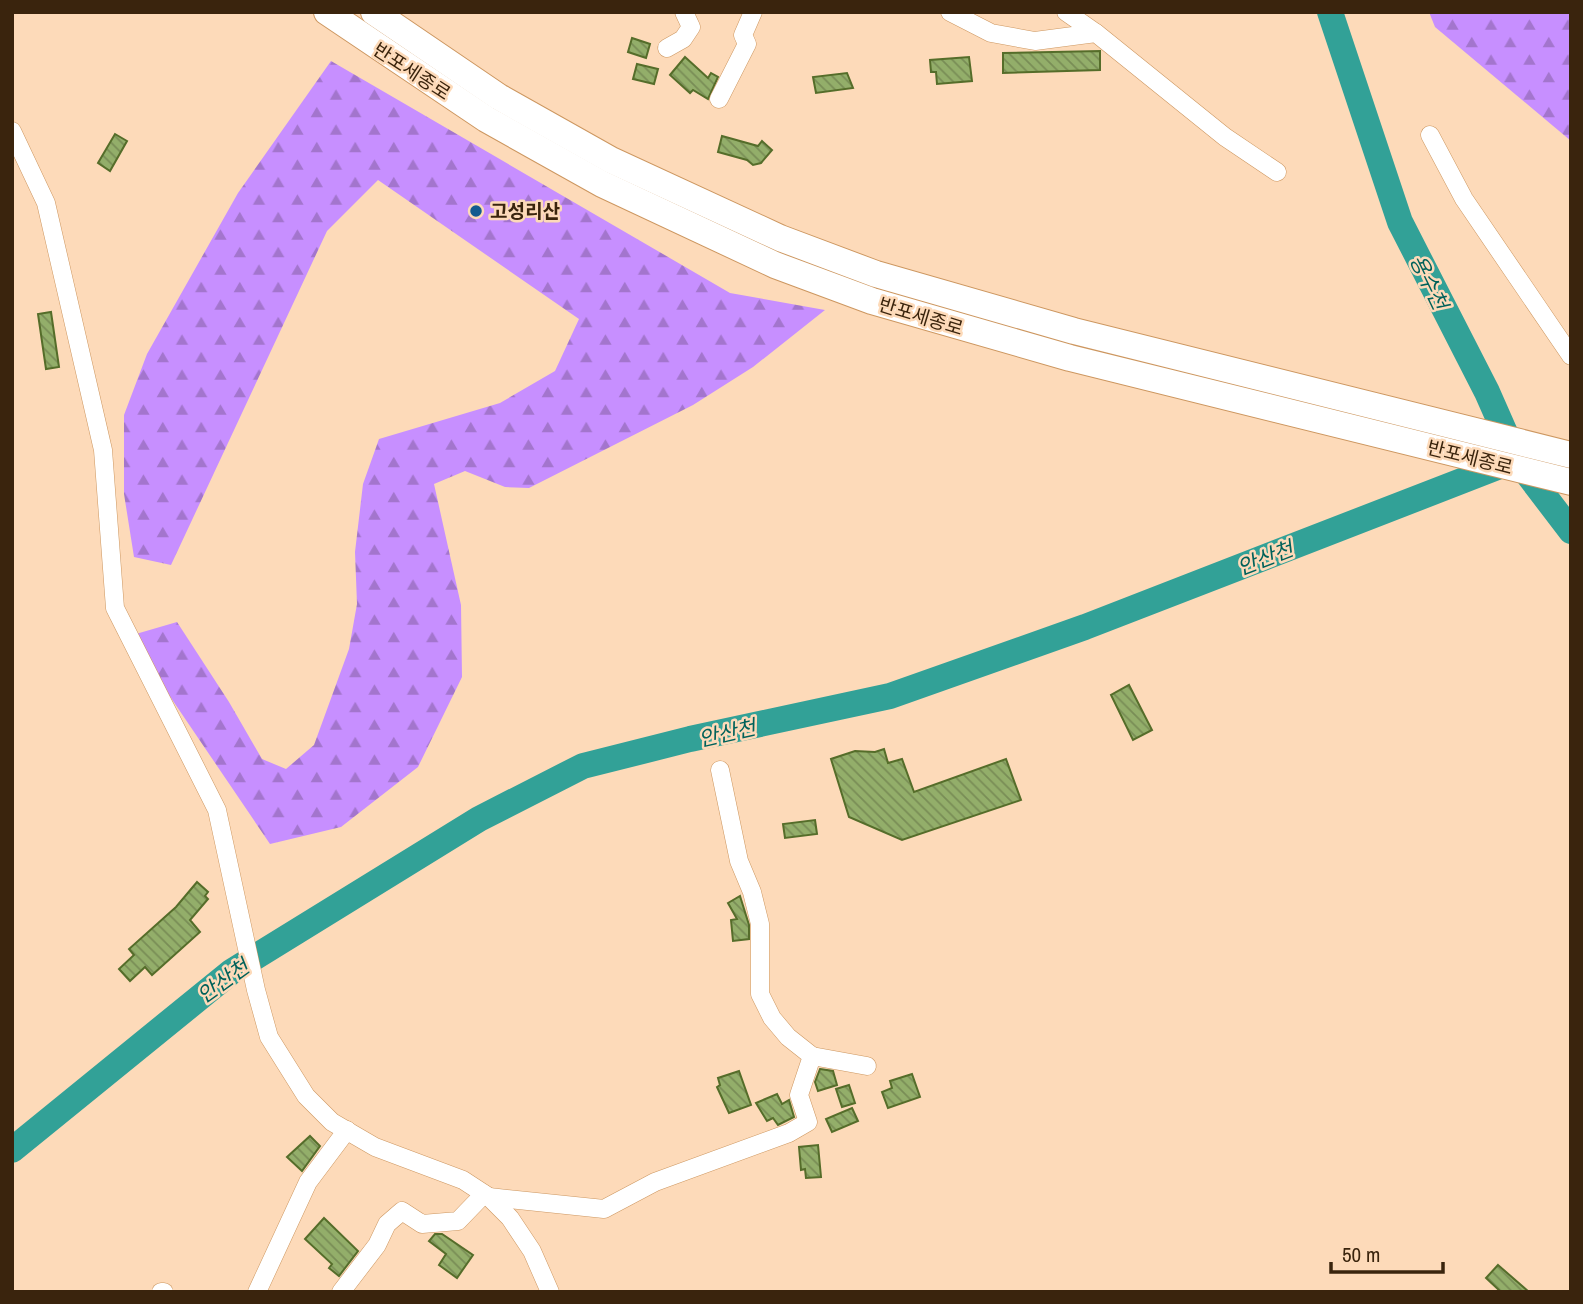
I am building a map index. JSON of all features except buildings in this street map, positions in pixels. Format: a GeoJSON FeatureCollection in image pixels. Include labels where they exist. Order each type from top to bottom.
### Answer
{"type":"FeatureCollection","features":[{"type":"Feature","properties":{"kind":"highway","name":"반포세종로"},"geometry":{"type":"LineString","coordinates":[[327,12],[345,28],[485,119],[601,184],[775,265],[872,301],[981,334],[1366,419],[1571,455]]}},
{"type":"Feature","properties":{"kind":"highway","name":"반포세종로"},"geometry":{"type":"LineString","coordinates":[[374,12],[499,97],[611,160],[779,238],[876,274],[1074,331],[1571,482]]}},
{"type":"Feature","properties":{"kind":"street"},"geometry":{"type":"LineString","coordinates":[[667,48],[683,39],[691,27],[684,12]]}},
{"type":"Feature","properties":{"kind":"street"},"geometry":{"type":"LineString","coordinates":[[719,99],[747,44],[743,35],[753,12]]}},
{"type":"Feature","properties":{"kind":"street"},"geometry":{"type":"LineString","coordinates":[[950,12],[991,33],[1035,41],[1096,33]]}},
{"type":"Feature","properties":{"kind":"street"},"geometry":{"type":"LineString","coordinates":[[1066,12],[1225,137],[1277,172]]}},
{"type":"Feature","properties":{"kind":"street"},"geometry":{"type":"LineString","coordinates":[[12,131],[46,202],[103,450],[115,608],[217,810],[256,990],[269,1037],[287,1070],[306,1096],[332,1122],[375,1147],[463,1180],[486,1195],[510,1218],[532,1251],[550,1292]]}},
{"type":"Feature","properties":{"kind":"street"},"geometry":{"type":"LineString","coordinates":[[1430,135],[1465,199],[1571,356]]}},
{"type":"Feature","properties":{"kind":"street"},"geometry":{"type":"LineString","coordinates":[[720,770],[739,861],[761,924],[760,994],[772,1018],[788,1037],[811,1056],[867,1066]]}},
{"type":"Feature","properties":{"kind":"street"},"geometry":{"type":"LineString","coordinates":[[486,1195],[604,1209],[654,1182],[789,1133],[808,1122],[799,1095],[811,1056]]}},
{"type":"Feature","properties":{"kind":"street"},"geometry":{"type":"LineString","coordinates":[[266,1288],[308,1182],[347,1130]]}},
{"type":"Feature","properties":{"kind":"street"},"geometry":{"type":"LineString","coordinates":[[341,1292],[377,1245],[387,1224],[401,1211],[422,1224],[458,1222],[486,1195]]}},
{"type":"Feature","properties":{"kind":"green space"},"geometry":{"type":"Polygon","coordinates":[[[1429,12],[1571,12],[1571,141],[1435,27],[1429,12]]]}},
{"type":"Feature","properties":{"kind":"green space"},"geometry":{"type":"Polygon","coordinates":[[[331,61],[730,293],[825,310],[753,367],[693,405],[529,488],[505,487],[465,471],[434,484],[461,605],[462,677],[418,767],[341,827],[270,844],[129,636],[177,622],[262,759],[286,769],[314,745],[349,649],[357,604],[355,552],[363,484],[379,439],[500,403],[555,371],[579,319],[378,180],[327,231],[171,565],[134,557],[124,494],[124,415],[147,354],[238,193],[331,61]]]}},
{"type":"Feature","properties":{"kind":"waterway","name":"용수천"},"geometry":{"type":"LineString","coordinates":[[1330,12],[1400,222],[1487,392],[1517,460],[1571,531]]}},
{"type":"Feature","properties":{"kind":"waterway","name":"안산천"},"geometry":{"type":"LineString","coordinates":[[12,1150],[231,972],[479,819],[583,766],[690,739],[890,696],[1085,627],[1513,461]]}},
{"type":"Feature","properties":{"kind":"place","name":"고성리산"},"geometry":{"type":"Point","coordinates":[476,211]}}]}
